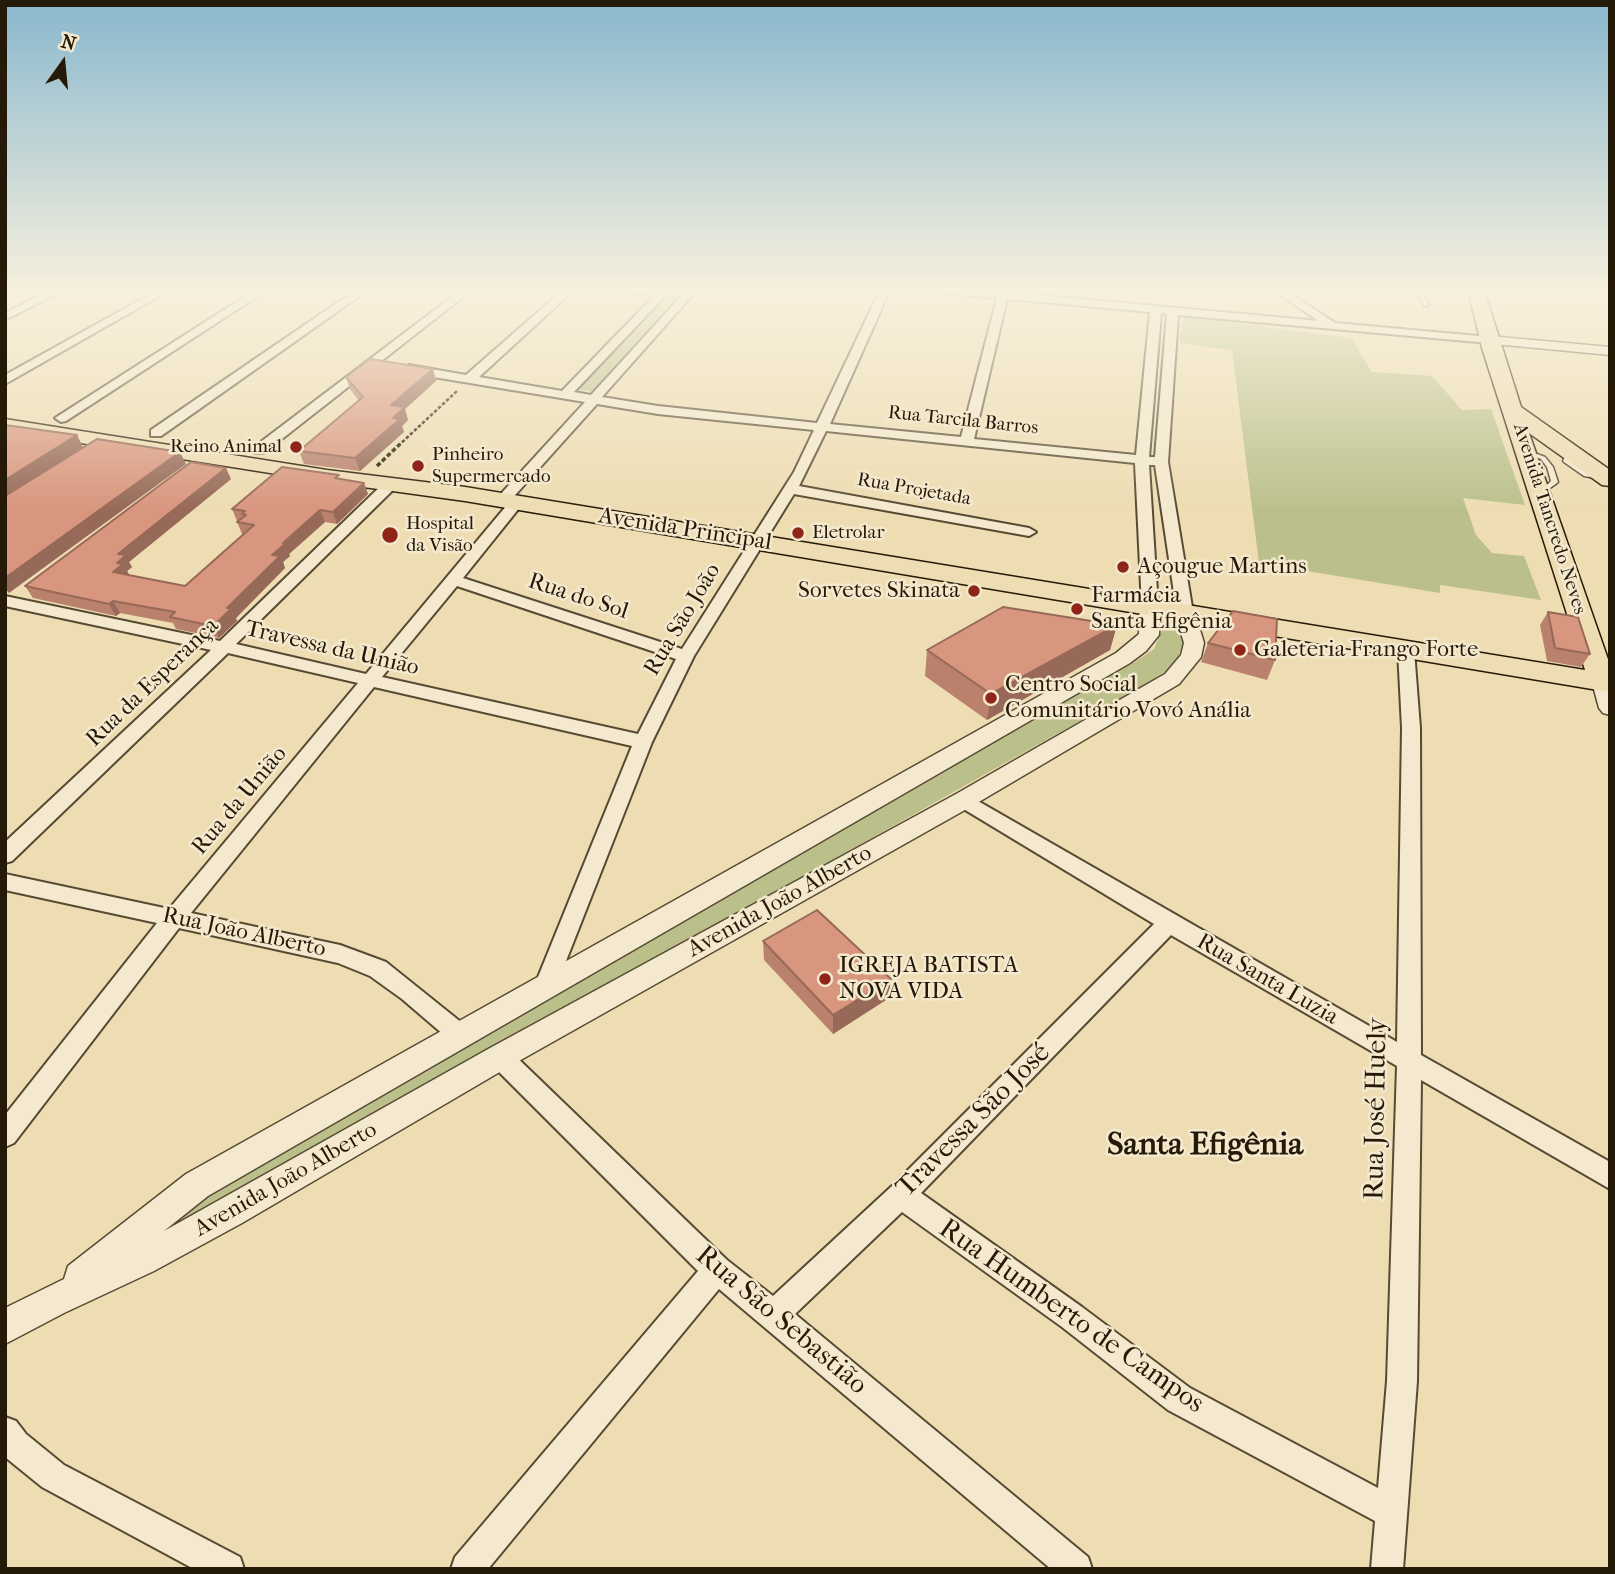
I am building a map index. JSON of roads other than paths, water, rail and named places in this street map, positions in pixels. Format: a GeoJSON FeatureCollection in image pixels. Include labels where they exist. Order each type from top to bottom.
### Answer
{"type":"FeatureCollection","features":[{"type":"Feature","properties":{"kind":"main road","name":"Avenida Tancredo Neves"},"geometry":{"type":"LineString","coordinates":[[1497,363],[1607,691]]}},
{"type":"Feature","properties":{"kind":"main road","name":"Avenida Principal"},"geometry":{"type":"LineString","coordinates":[[5,409],[259,450],[465,494]]}},
{"type":"Feature","properties":{"kind":"main road"},"geometry":{"type":"LineString","coordinates":[[1514,411],[1563,450],[1608,479]]}},
{"type":"Feature","properties":{"kind":"main road","name":"Avenida Principal"},"geometry":{"type":"LineString","coordinates":[[5,425],[465,494],[760,542],[1406,650],[1607,691]]}},
{"type":"Feature","properties":{"kind":"main road"},"geometry":{"type":"LineString","coordinates":[[1526,447],[1536,441],[1563,450]]}},
{"type":"Feature","properties":{"kind":"street"},"geometry":{"type":"LineString","coordinates":[[5,380],[34,363]]}},
{"type":"Feature","properties":{"kind":"street"},"geometry":{"type":"LineString","coordinates":[[61,418],[147,363]]}},
{"type":"Feature","properties":{"kind":"street"},"geometry":{"type":"LineString","coordinates":[[156,433],[257,363]]}},
{"type":"Feature","properties":{"kind":"street"},"geometry":{"type":"LineString","coordinates":[[471,378],[487,363]]}},
{"type":"Feature","properties":{"kind":"street"},"geometry":{"type":"LineString","coordinates":[[566,394],[595,363]]}},
{"type":"Feature","properties":{"kind":"street","name":"Rua da União"},"geometry":{"type":"LineString","coordinates":[[5,1135],[174,918],[455,580],[510,501],[627,363]]}},
{"type":"Feature","properties":{"kind":"street","name":"Rua São João"},"geometry":{"type":"LineString","coordinates":[[545,987],[642,742],[686,656],[791,489],[824,426],[852,363]]}},
{"type":"Feature","properties":{"kind":"street"},"geometry":{"type":"LineString","coordinates":[[967,440],[986,363]]}},
{"type":"Feature","properties":{"kind":"street","name":"Avenida João Alberto"},"geometry":{"type":"LineString","coordinates":[[51,1301],[197,1185],[1139,647],[1149,635],[1150,607],[1142,459],[1151,363]]}},
{"type":"Feature","properties":{"kind":"street","name":"Avenida João Alberto"},"geometry":{"type":"LineString","coordinates":[[5,1328],[51,1301],[142,1260],[231,1212],[500,1057],[964,800],[1172,679],[1191,657],[1194,643],[1185,613],[1161,462],[1169,363]]}},
{"type":"Feature","properties":{"kind":"street"},"geometry":{"type":"LineString","coordinates":[[259,450],[371,364]]}},
{"type":"Feature","properties":{"kind":"street","name":"Rua Tarcila Barros"},"geometry":{"type":"LineString","coordinates":[[371,364],[658,410],[1161,462]]}},
{"type":"Feature","properties":{"kind":"street"},"geometry":{"type":"LineString","coordinates":[[82,455],[104,440]]}},
{"type":"Feature","properties":{"kind":"street"},"geometry":{"type":"LineString","coordinates":[[184,473],[205,457]]}},
{"type":"Feature","properties":{"kind":"street","name":"Rua da Esperança"},"geometry":{"type":"LineString","coordinates":[[5,855],[225,647],[391,484]]}},
{"type":"Feature","properties":{"kind":"street","name":"Rua Projetada"},"geometry":{"type":"LineString","coordinates":[[791,489],[1030,531]]}},
{"type":"Feature","properties":{"kind":"street","name":"Rua do Sol"},"geometry":{"type":"LineString","coordinates":[[455,580],[686,656]]}},
{"type":"Feature","properties":{"kind":"street"},"geometry":{"type":"LineString","coordinates":[[7,603],[33,586]]}},
{"type":"Feature","properties":{"kind":"street","name":"Travessa da União"},"geometry":{"type":"LineString","coordinates":[[7,603],[225,647],[642,742]]}},
{"type":"Feature","properties":{"kind":"street","name":"Rua José Huely"},"geometry":{"type":"LineString","coordinates":[[1387,1569],[1402,1381],[1409,1062],[1410,728],[1406,650]]}},
{"type":"Feature","properties":{"kind":"street","name":"Rua Santa Luzia"},"geometry":{"type":"LineString","coordinates":[[964,800],[1169,923],[1610,1176]]}},
{"type":"Feature","properties":{"kind":"street","name":"Rua João Alberto"},"geometry":{"type":"LineString","coordinates":[[5,882],[340,954],[377,969],[410,992],[459,1034]]}},
{"type":"Feature","properties":{"kind":"street","name":"Travessa São José"},"geometry":{"type":"LineString","coordinates":[[774,1315],[901,1195],[1169,923]]}},
{"type":"Feature","properties":{"kind":"street","name":"Rua São Sebastião"},"geometry":{"type":"LineString","coordinates":[[500,1057],[717,1270],[1076,1569]]}},
{"type":"Feature","properties":{"kind":"street","name":"Rua Humberto de Campos"},"geometry":{"type":"LineString","coordinates":[[901,1195],[1072,1317],[1179,1399],[1392,1513]]}},
{"type":"Feature","properties":{"kind":"street"},"geometry":{"type":"LineString","coordinates":[[467,1569],[717,1270]]}},
{"type":"Feature","properties":{"kind":"street"},"geometry":{"type":"LineString","coordinates":[[5,1432],[15,1446],[53,1476],[229,1569]]}},
{"type":"Feature","properties":{"kind":"place","name":"Reino Animal"},"geometry":{"type":"Point","coordinates":[296,447]}},
{"type":"Feature","properties":{"kind":"place","name":"Pinheiro Supermercado"},"geometry":{"type":"Point","coordinates":[418,466]}},
{"type":"Feature","properties":{"kind":"place","name":"Eletrolar"},"geometry":{"type":"Point","coordinates":[798,533]}},
{"type":"Feature","properties":{"kind":"place","name":"Hospital da Visão"},"geometry":{"type":"Point","coordinates":[390,535]}},
{"type":"Feature","properties":{"kind":"place","name":"Açougue Martins"},"geometry":{"type":"Point","coordinates":[1123,567]}},
{"type":"Feature","properties":{"kind":"place","name":"Sorvetes Skinata"},"geometry":{"type":"Point","coordinates":[974,591]}},
{"type":"Feature","properties":{"kind":"place","name":"Farmácia Santa Efigênia"},"geometry":{"type":"Point","coordinates":[1077,609]}},
{"type":"Feature","properties":{"kind":"place","name":"Galeteria Frango Forte"},"geometry":{"type":"Point","coordinates":[1240,650]}},
{"type":"Feature","properties":{"kind":"place","name":"Centro Social Comunitário Vovó Anália"},"geometry":{"type":"Point","coordinates":[991,698]}},
{"type":"Feature","properties":{"kind":"place","name":"IGREJA BATISTA NOVA VIDA"},"geometry":{"type":"Point","coordinates":[825,979]}},
{"type":"Feature","properties":{"kind":"district","name":"Santa Efigênia"},"geometry":{"type":"Point","coordinates":[1205,1146]}}]}
